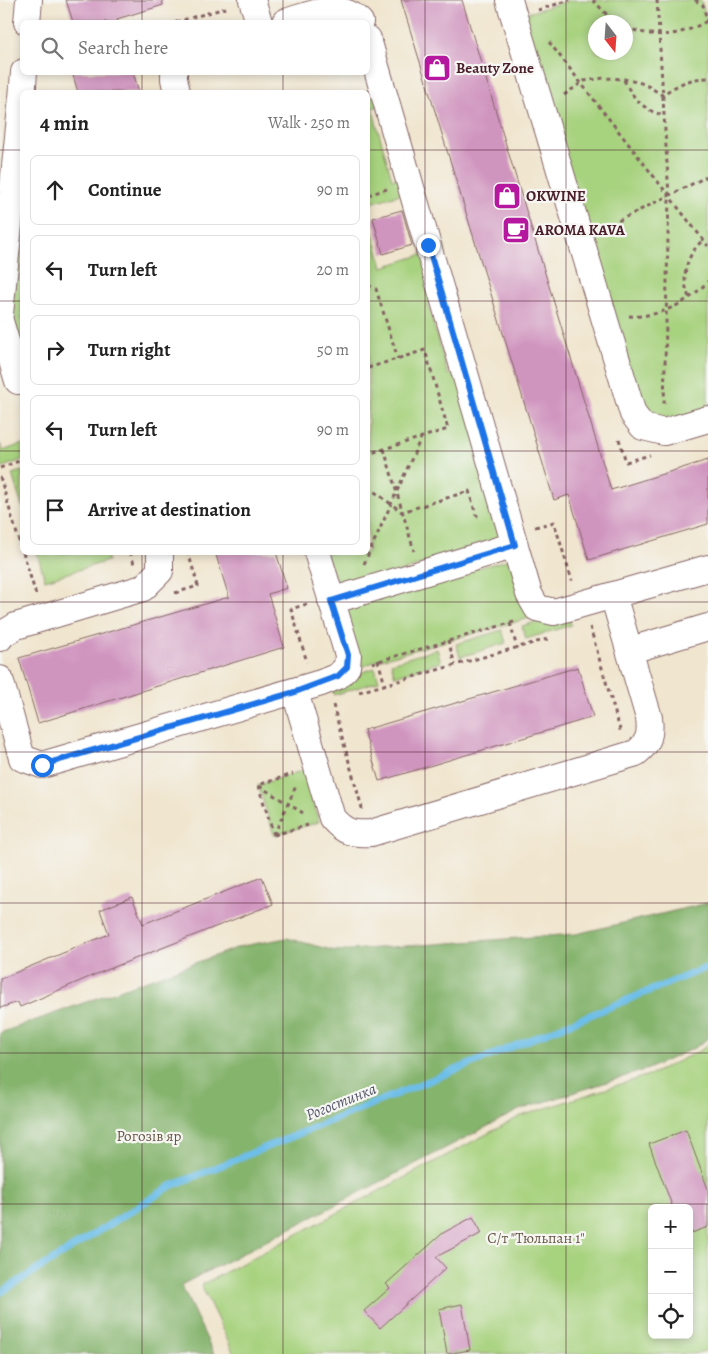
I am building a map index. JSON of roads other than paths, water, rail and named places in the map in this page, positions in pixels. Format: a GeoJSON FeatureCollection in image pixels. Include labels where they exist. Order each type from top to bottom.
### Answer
{"type":"FeatureCollection","features":[{"type":"Feature","properties":{"kind":"lane"},"geometry":{"type":"LineString","coordinates":[[27,20],[29,0]]}},
{"type":"Feature","properties":{"kind":"lane"},"geometry":{"type":"LineString","coordinates":[[509,0],[633,414],[644,426],[664,432],[708,419]]}},
{"type":"Feature","properties":{"kind":"lane"},"geometry":{"type":"LineString","coordinates":[[241,3],[257,20]]}},
{"type":"Feature","properties":{"kind":"lane"},"geometry":{"type":"LineString","coordinates":[[292,20],[332,9],[342,10],[358,20]]}},
{"type":"Feature","properties":{"kind":"lane"},"geometry":{"type":"LineString","coordinates":[[370,45],[522,537],[529,594],[537,608],[554,625],[613,595],[708,568]]}},
{"type":"Feature","properties":{"kind":"lane"},"geometry":{"type":"LineString","coordinates":[[23,90],[24,75]]}},
{"type":"Feature","properties":{"kind":"lane"},"geometry":{"type":"LineString","coordinates":[[174,75],[177,90]]}},
{"type":"Feature","properties":{"kind":"lane"},"geometry":{"type":"LineString","coordinates":[[0,314],[20,118]]}},
{"type":"Feature","properties":{"kind":"lane"},"geometry":{"type":"LineString","coordinates":[[0,321],[18,381]]}},
{"type":"Feature","properties":{"kind":"lane"},"geometry":{"type":"LineString","coordinates":[[331,601],[522,537]]}},
{"type":"Feature","properties":{"kind":"lane"},"geometry":{"type":"LineString","coordinates":[[0,638],[16,626],[143,588],[160,571],[160,555]]}},
{"type":"Feature","properties":{"kind":"lane"},"geometry":{"type":"LineString","coordinates":[[0,679],[22,758],[42,765],[295,692],[342,689],[348,655],[318,555]]}},
{"type":"Feature","properties":{"kind":"lane"},"geometry":{"type":"LineString","coordinates":[[295,692],[332,818],[346,831],[356,834],[371,833],[636,753],[645,747],[651,731],[645,698],[613,595]]}},
{"type":"Feature","properties":{"kind":"lane"},"geometry":{"type":"LineString","coordinates":[[630,650],[708,627]]}},
{"type":"Feature","properties":{"kind":"waterway","name":"Рогостинка"},"geometry":{"type":"LineString","coordinates":[[0,1293],[171,1186],[708,967]]}},
{"type":"Feature","properties":{"kind":"place","name":"Beauty Zone"},"geometry":{"type":"Point","coordinates":[437,68]}},
{"type":"Feature","properties":{"kind":"place","name":"OKWINE"},"geometry":{"type":"Point","coordinates":[507,196]}},
{"type":"Feature","properties":{"kind":"place","name":"AROMA KAVA"},"geometry":{"type":"Point","coordinates":[516,230]}},
{"type":"Feature","properties":{"kind":"park label","name":"Рогозів яр"},"geometry":{"type":"Point","coordinates":[149,1136]}},
{"type":"Feature","properties":{"kind":"park label","name":"С/т \"Тюльпан 1\""},"geometry":{"type":"Point","coordinates":[536,1238]}}]}
